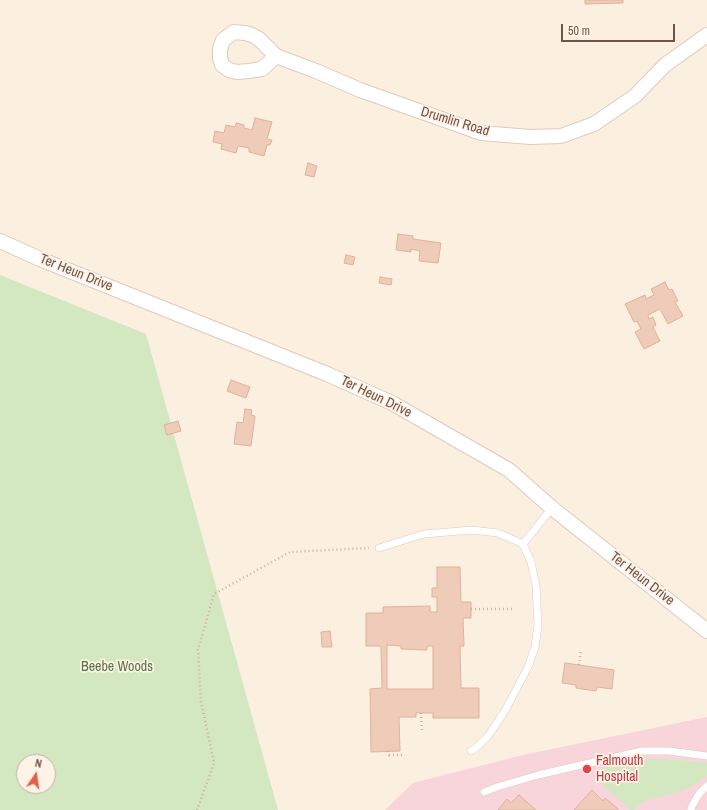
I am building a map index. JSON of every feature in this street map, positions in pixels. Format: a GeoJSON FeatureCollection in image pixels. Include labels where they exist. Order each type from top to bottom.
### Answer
{"type":"FeatureCollection","features":[{"type":"Feature","properties":{"kind":"street","name":"Drumlin Road"},"geometry":{"type":"LineString","coordinates":[[276,56],[360,90],[481,133],[530,137],[561,136],[594,124],[635,96],[665,65],[707,35]]}},
{"type":"Feature","properties":{"kind":"street","name":"Ter Heun Drive"},"geometry":{"type":"LineString","coordinates":[[0,241],[40,259],[327,374],[392,403],[509,470],[552,508],[707,631]]}},
{"type":"Feature","properties":{"kind":"lane"},"geometry":{"type":"LineString","coordinates":[[523,544],[552,508]]}},
{"type":"Feature","properties":{"kind":"lane"},"geometry":{"type":"LineString","coordinates":[[380,548],[424,534],[472,530],[498,533],[523,544],[531,562],[536,586],[538,625],[535,646],[528,667],[506,709],[488,735],[471,751]]}},
{"type":"Feature","properties":{"kind":"lane"},"geometry":{"type":"LineString","coordinates":[[484,792],[538,775],[642,751],[669,751],[707,756]]}},
{"type":"Feature","properties":{"kind":"lane"},"geometry":{"type":"LineString","coordinates":[[691,810],[699,794],[707,786]]}},
{"type":"Feature","properties":{"kind":"path"},"geometry":{"type":"LineString","coordinates":[[197,810],[214,763],[201,702],[198,650],[214,594],[290,552],[380,548]]}},
{"type":"Feature","properties":{"kind":"path"},"geometry":{"type":"LineString","coordinates":[[471,609],[513,609]]}},
{"type":"Feature","properties":{"kind":"path"},"geometry":{"type":"LineString","coordinates":[[579,665],[581,650]]}},
{"type":"Feature","properties":{"kind":"path"},"geometry":{"type":"LineString","coordinates":[[422,713],[422,730]]}},
{"type":"Feature","properties":{"kind":"path"},"geometry":{"type":"LineString","coordinates":[[388,751],[388,755],[405,755]]}},
{"type":"Feature","properties":{"kind":"shaded area","name":"Falmouth Hospital"},"geometry":{"type":"Polygon","coordinates":[[[707,717],[707,810],[385,810],[413,783],[523,755],[707,717]]]}},
{"type":"Feature","properties":{"kind":"green space","name":"Beebe Woods"},"geometry":{"type":"Polygon","coordinates":[[[0,275],[146,334],[278,810],[0,810],[0,275]]]}},
{"type":"Feature","properties":{"kind":"green space"},"geometry":{"type":"Polygon","coordinates":[[[651,759],[707,763],[707,776],[693,786],[678,792],[645,801],[634,810],[630,810],[596,779],[600,772],[608,765],[635,760],[651,759]]]}},
{"type":"Feature","properties":{"kind":"building"},"geometry":{"type":"Polygon","coordinates":[[[585,0],[623,0],[623,3],[585,4],[585,0]]]}},
{"type":"Feature","properties":{"kind":"building"},"geometry":{"type":"Polygon","coordinates":[[[255,118],[272,122],[267,139],[272,140],[270,145],[267,145],[264,156],[249,152],[249,148],[238,146],[236,153],[221,149],[222,144],[213,142],[215,131],[224,133],[226,125],[235,127],[236,123],[244,125],[244,128],[252,130],[255,118]]]}},
{"type":"Feature","properties":{"kind":"building"},"geometry":{"type":"Polygon","coordinates":[[[308,163],[317,166],[314,177],[305,175],[308,163]]]}},
{"type":"Feature","properties":{"kind":"building"},"geometry":{"type":"Polygon","coordinates":[[[398,234],[413,236],[413,239],[441,243],[438,263],[419,261],[420,251],[411,249],[411,252],[396,250],[398,234]]]}},
{"type":"Feature","properties":{"kind":"building"},"geometry":{"type":"Polygon","coordinates":[[[346,255],[355,257],[353,265],[344,263],[346,255]]]}},
{"type":"Feature","properties":{"kind":"building"},"geometry":{"type":"Polygon","coordinates":[[[380,277],[392,279],[391,285],[379,283],[380,277]]]}},
{"type":"Feature","properties":{"kind":"building"},"geometry":{"type":"Polygon","coordinates":[[[665,282],[669,290],[672,289],[678,301],[675,302],[683,316],[668,324],[660,309],[648,315],[649,319],[653,317],[656,325],[653,327],[660,341],[644,349],[635,332],[641,329],[637,321],[634,322],[625,304],[645,295],[646,299],[654,295],[651,289],[665,282]]]}},
{"type":"Feature","properties":{"kind":"building"},"geometry":{"type":"Polygon","coordinates":[[[231,380],[250,387],[246,398],[227,391],[231,380]]]}},
{"type":"Feature","properties":{"kind":"building"},"geometry":{"type":"Polygon","coordinates":[[[245,409],[252,410],[251,415],[255,416],[251,446],[234,444],[237,422],[243,423],[245,409]]]}},
{"type":"Feature","properties":{"kind":"building"},"geometry":{"type":"Polygon","coordinates":[[[178,421],[181,431],[167,435],[164,425],[178,421]]]}},
{"type":"Feature","properties":{"kind":"building"},"geometry":{"type":"Polygon","coordinates":[[[437,567],[460,567],[461,602],[471,602],[471,618],[463,618],[464,646],[460,646],[461,688],[479,688],[479,718],[433,718],[433,713],[416,713],[416,717],[399,717],[400,751],[371,752],[370,689],[382,688],[381,646],[366,646],[366,613],[383,613],[383,607],[430,606],[430,612],[437,612],[437,597],[432,597],[432,588],[437,588],[437,567]],[[387,645],[387,689],[433,689],[433,646],[427,646],[427,650],[401,649],[401,646],[387,645]]]}},
{"type":"Feature","properties":{"kind":"building"},"geometry":{"type":"Polygon","coordinates":[[[330,631],[332,647],[322,647],[321,632],[330,631]]]}},
{"type":"Feature","properties":{"kind":"building"},"geometry":{"type":"Polygon","coordinates":[[[565,663],[614,670],[612,689],[597,687],[596,691],[576,688],[576,685],[562,683],[565,663]]]}},
{"type":"Feature","properties":{"kind":"building"},"geometry":{"type":"Polygon","coordinates":[[[592,790],[603,801],[605,798],[618,810],[574,810],[592,790]]]}},
{"type":"Feature","properties":{"kind":"building"},"geometry":{"type":"Polygon","coordinates":[[[519,795],[536,810],[498,810],[507,799],[511,803],[519,795]]]}},
{"type":"Feature","properties":{"kind":"place","name":"Falmouth Hospital"},"geometry":{"type":"Point","coordinates":[587,769]}}]}
